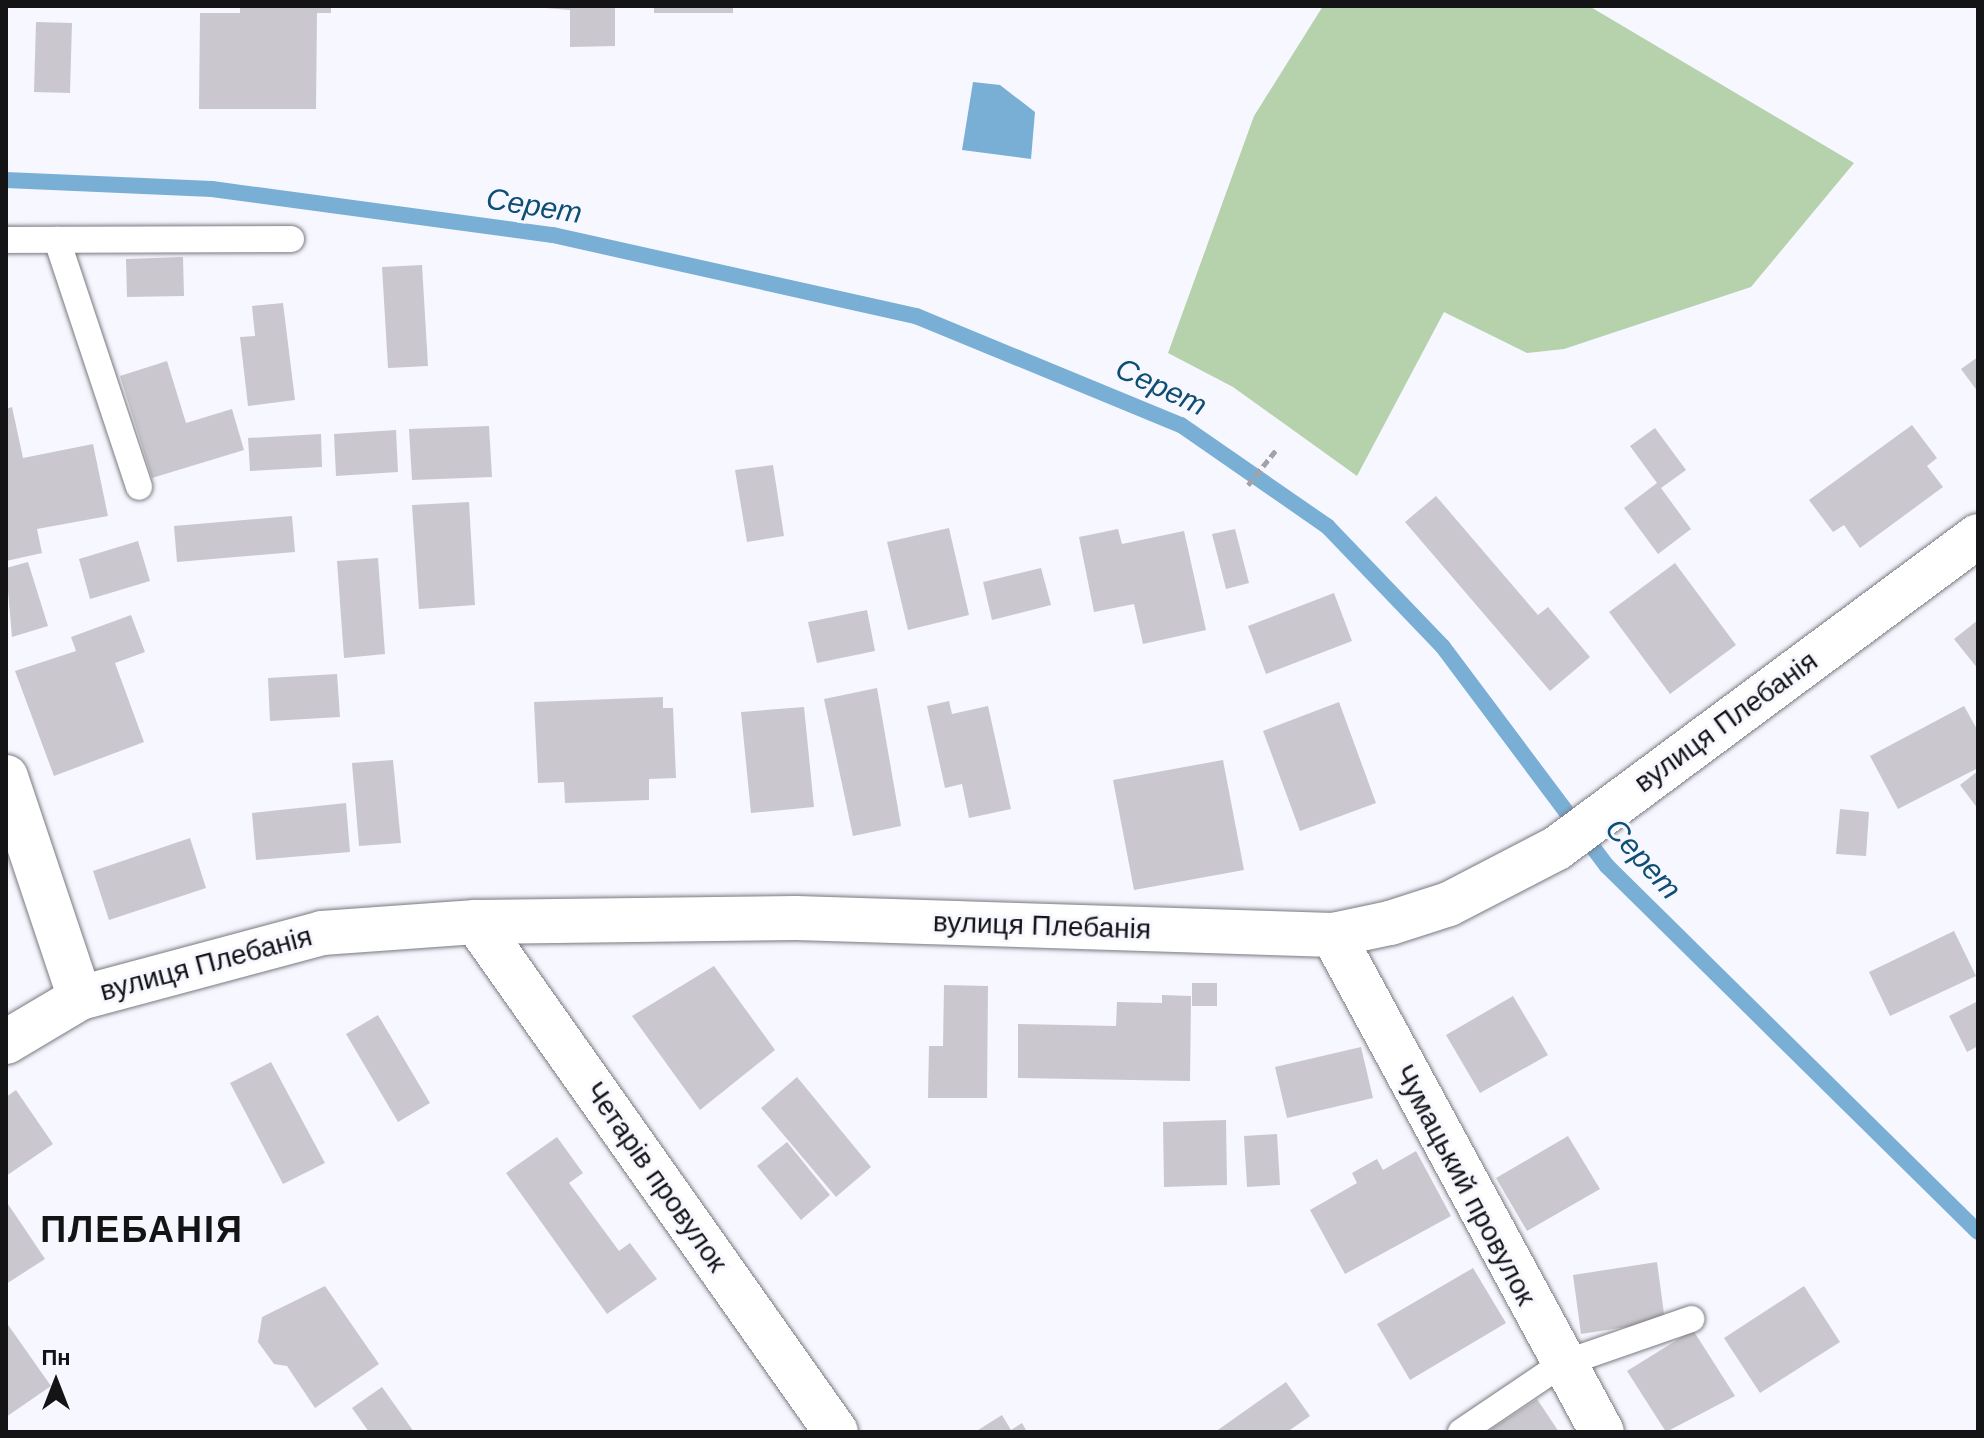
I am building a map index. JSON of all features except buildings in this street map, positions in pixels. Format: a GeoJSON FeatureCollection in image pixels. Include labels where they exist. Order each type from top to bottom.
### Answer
{"type":"FeatureCollection","features":[{"type":"Feature","properties":{"kind":"street","name":"вулиця Плебанія"},"geometry":{"type":"LineString","coordinates":[[6,1042],[80,998],[322,933],[476,922],[796,918],[1333,935],[1449,904],[1557,848],[1978,536]]}},
{"type":"Feature","properties":{"kind":"street"},"geometry":{"type":"LineString","coordinates":[[6,777],[80,998]]}},
{"type":"Feature","properties":{"kind":"street","name":"Четарів провулок"},"geometry":{"type":"LineString","coordinates":[[476,922],[836,1432]]}},
{"type":"Feature","properties":{"kind":"street","name":"Чумацький провулок"},"geometry":{"type":"LineString","coordinates":[[1333,935],[1562,1364],[1602,1432]]}},
{"type":"Feature","properties":{"kind":"lane"},"geometry":{"type":"LineString","coordinates":[[6,240],[291,239]]}},
{"type":"Feature","properties":{"kind":"lane"},"geometry":{"type":"LineString","coordinates":[[57,240],[139,487]]}},
{"type":"Feature","properties":{"kind":"lane"},"geometry":{"type":"LineString","coordinates":[[1461,1432],[1562,1364],[1691,1319]]}},
{"type":"Feature","properties":{"kind":"path"},"geometry":{"type":"LineString","coordinates":[[1248,485],[1276,450]]}},
{"type":"Feature","properties":{"kind":"green space"},"geometry":{"type":"Polygon","coordinates":[[[1323,6],[1589,6],[1854,163],[1751,287],[1564,349],[1527,353],[1444,312],[1357,476],[1233,387],[1168,353],[1254,116],[1323,6]]]}},
{"type":"Feature","properties":{"kind":"water"},"geometry":{"type":"Polygon","coordinates":[[[973,82],[1000,85],[1035,112],[1031,159],[962,150],[973,82]]]}},
{"type":"Feature","properties":{"kind":"waterway","name":"Серет"},"geometry":{"type":"LineString","coordinates":[[6,180],[212,189],[553,235],[916,316],[1181,425],[1327,526],[1443,647],[1607,866],[1978,1232]]}},
{"type":"Feature","properties":{"kind":"district","name":"ПЛЕБАНІЯ"},"geometry":{"type":"Point","coordinates":[142,1230]}}]}
